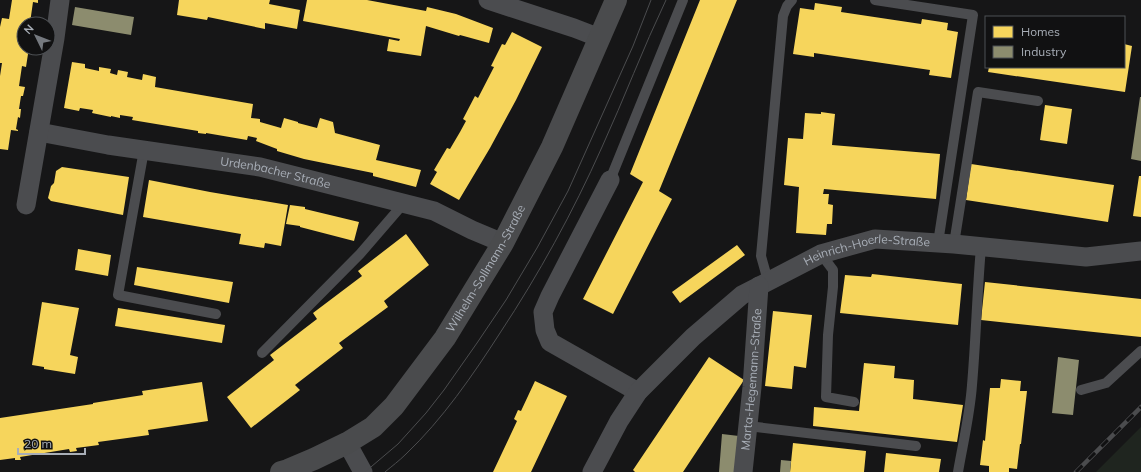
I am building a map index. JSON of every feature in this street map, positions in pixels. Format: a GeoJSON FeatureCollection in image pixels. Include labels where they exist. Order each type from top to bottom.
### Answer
{"type":"FeatureCollection","features":[{"type":"Feature","properties":{"kind":"street"},"geometry":{"type":"LineString","coordinates":[[26,205],[55,38],[60,0]]}},
{"type":"Feature","properties":{"kind":"street"},"geometry":{"type":"LineString","coordinates":[[488,0],[600,38]]}},
{"type":"Feature","properties":{"kind":"street","name":"Wilhelm-Sollmann-Straße"},"geometry":{"type":"LineString","coordinates":[[280,472],[315,466],[347,443],[373,427],[404,394],[445,338],[503,243],[552,147],[616,0]]}},
{"type":"Feature","properties":{"kind":"street","name":"Urdenbacher Straße"},"geometry":{"type":"LineString","coordinates":[[39,132],[144,150],[260,167],[434,211],[472,230],[503,243]]}},
{"type":"Feature","properties":{"kind":"street"},"geometry":{"type":"LineString","coordinates":[[610,180],[543,312],[545,330],[550,342],[638,392]]}},
{"type":"Feature","properties":{"kind":"street","name":"Heinrich-Hoerle-Straße"},"geometry":{"type":"LineString","coordinates":[[592,472],[619,421],[638,392],[693,337],[742,295],[820,254],[875,239],[1086,257],[1141,251]]}},
{"type":"Feature","properties":{"kind":"street","name":"Marta-Hegemann-Straße"},"geometry":{"type":"LineString","coordinates":[[743,472],[763,284]]}},
{"type":"Feature","properties":{"kind":"street"},"geometry":{"type":"LineString","coordinates":[[347,443],[363,472]]}},
{"type":"Feature","properties":{"kind":"lane"},"geometry":{"type":"LineString","coordinates":[[610,180],[683,0]]}},
{"type":"Feature","properties":{"kind":"lane"},"geometry":{"type":"LineString","coordinates":[[763,284],[761,256],[784,16],[787,6],[792,0]]}},
{"type":"Feature","properties":{"kind":"lane"},"geometry":{"type":"LineString","coordinates":[[875,0],[973,15],[946,244]]}},
{"type":"Feature","properties":{"kind":"lane"},"geometry":{"type":"LineString","coordinates":[[946,244],[978,92],[1038,101]]}},
{"type":"Feature","properties":{"kind":"lane"},"geometry":{"type":"LineString","coordinates":[[144,150],[118,295],[216,314]]}},
{"type":"Feature","properties":{"kind":"lane"},"geometry":{"type":"LineString","coordinates":[[262,353],[360,254],[404,203]]}},
{"type":"Feature","properties":{"kind":"lane"},"geometry":{"type":"LineString","coordinates":[[958,472],[966,431],[972,386],[981,247]]}},
{"type":"Feature","properties":{"kind":"lane"},"geometry":{"type":"LineString","coordinates":[[820,254],[833,270],[833,287],[828,335],[826,397],[854,402]]}},
{"type":"Feature","properties":{"kind":"lane"},"geometry":{"type":"LineString","coordinates":[[1081,390],[1106,383],[1141,351]]}},
{"type":"Feature","properties":{"kind":"lane"},"geometry":{"type":"LineString","coordinates":[[748,426],[916,446]]}},
{"type":"Feature","properties":{"kind":"shaded area"},"geometry":{"type":"Polygon","coordinates":[[[1141,427],[1141,472],[1096,472],[1141,427]]]}},
{"type":"Feature","properties":{"kind":"building: Homes"},"geometry":{"type":"Polygon","coordinates":[[[12,0],[38,0],[38,3],[33,2],[31,16],[16,16],[16,56],[28,56],[26,67],[22,66],[19,86],[25,87],[23,96],[21,96],[19,109],[21,109],[20,118],[18,117],[16,129],[18,131],[11,130],[8,150],[0,149],[0,76],[2,63],[0,63],[0,27],[2,18],[9,19],[12,0]]]}},
{"type":"Feature","properties":{"kind":"building: Homes"},"geometry":{"type":"Polygon","coordinates":[[[179,0],[270,0],[269,4],[300,10],[297,29],[265,23],[265,29],[208,17],[207,20],[177,15],[179,0]]]}},
{"type":"Feature","properties":{"kind":"building: Homes"},"geometry":{"type":"Polygon","coordinates":[[[307,0],[367,0],[426,11],[427,7],[456,14],[493,28],[489,43],[426,26],[421,56],[387,51],[389,39],[399,41],[400,39],[303,21],[307,0]]]}},
{"type":"Feature","properties":{"kind":"building: Homes"},"geometry":{"type":"Polygon","coordinates":[[[700,0],[737,0],[659,191],[672,199],[613,314],[583,299],[643,182],[630,174],[700,0]]]}},
{"type":"Feature","properties":{"kind":"building: Homes"},"geometry":{"type":"Polygon","coordinates":[[[815,3],[842,7],[841,12],[921,24],[922,19],[948,23],[947,30],[958,32],[951,78],[929,75],[930,70],[814,53],[814,57],[793,54],[800,8],[814,10],[815,3]]]}},
{"type":"Feature","properties":{"kind":"building: Homes"},"geometry":{"type":"Polygon","coordinates":[[[512,32],[542,47],[490,148],[459,200],[430,184],[437,172],[434,170],[447,148],[450,149],[460,132],[466,121],[463,119],[475,96],[478,98],[494,67],[491,66],[502,44],[505,45],[512,32]]]}},
{"type":"Feature","properties":{"kind":"building: Homes"},"geometry":{"type":"Polygon","coordinates":[[[1125,44],[1132,46],[1125,92],[988,72],[989,68],[1125,68],[1125,44]]]}},
{"type":"Feature","properties":{"kind":"building: Homes"},"geometry":{"type":"Polygon","coordinates":[[[72,62],[85,64],[85,68],[99,71],[99,67],[111,69],[110,73],[117,75],[118,70],[128,72],[127,77],[142,80],[143,74],[156,77],[155,87],[253,104],[251,118],[260,119],[260,122],[281,128],[284,118],[317,128],[320,118],[333,122],[335,133],[380,145],[376,160],[421,170],[416,187],[373,176],[373,173],[304,159],[277,151],[277,149],[256,141],[257,138],[248,136],[247,140],[198,133],[198,131],[132,120],[133,117],[120,115],[120,118],[111,117],[92,113],[93,110],[80,108],[79,111],[64,108],[72,62]]]}},
{"type":"Feature","properties":{"kind":"building: Homes"},"geometry":{"type":"Polygon","coordinates":[[[1045,105],[1072,109],[1067,144],[1040,140],[1045,105]]]}},
{"type":"Feature","properties":{"kind":"building: Homes"},"geometry":{"type":"Polygon","coordinates":[[[821,112],[835,114],[832,145],[940,154],[936,199],[824,189],[823,194],[829,194],[828,204],[833,205],[832,224],[827,224],[826,235],[796,233],[799,187],[784,185],[788,138],[803,139],[805,113],[821,114],[821,112]]]}},
{"type":"Feature","properties":{"kind":"building: Homes"},"geometry":{"type":"Polygon","coordinates":[[[971,164],[1114,185],[1108,222],[966,200],[971,164]]]}},
{"type":"Feature","properties":{"kind":"building: Homes"},"geometry":{"type":"Polygon","coordinates":[[[62,167],[129,177],[123,215],[51,201],[48,198],[51,186],[54,183],[56,171],[62,167]]]}},
{"type":"Feature","properties":{"kind":"building: Homes"},"geometry":{"type":"Polygon","coordinates":[[[1139,176],[1141,176],[1141,217],[1133,216],[1139,176]]]}},
{"type":"Feature","properties":{"kind":"building: Homes"},"geometry":{"type":"Polygon","coordinates":[[[149,180],[288,205],[281,246],[265,243],[264,248],[239,244],[241,234],[143,217],[149,180]]]}},
{"type":"Feature","properties":{"kind":"building: Homes"},"geometry":{"type":"Polygon","coordinates":[[[290,205],[305,207],[305,209],[359,222],[354,241],[300,226],[286,224],[290,205]]]}},
{"type":"Feature","properties":{"kind":"building: Homes"},"geometry":{"type":"Polygon","coordinates":[[[406,234],[429,265],[384,301],[388,307],[339,343],[343,348],[295,385],[300,390],[251,428],[227,397],[274,360],[270,355],[317,319],[313,313],[362,276],[358,271],[406,234]]]}},
{"type":"Feature","properties":{"kind":"building: Homes"},"geometry":{"type":"Polygon","coordinates":[[[737,245],[745,255],[680,303],[672,292],[737,245]]]}},
{"type":"Feature","properties":{"kind":"building: Homes"},"geometry":{"type":"Polygon","coordinates":[[[78,249],[111,255],[108,276],[75,270],[78,249]]]}},
{"type":"Feature","properties":{"kind":"building: Homes"},"geometry":{"type":"Polygon","coordinates":[[[137,267],[233,282],[229,303],[134,285],[137,267]]]}},
{"type":"Feature","properties":{"kind":"building: Homes"},"geometry":{"type":"Polygon","coordinates":[[[872,274],[962,284],[958,325],[840,313],[845,275],[871,277],[872,274]]]}},
{"type":"Feature","properties":{"kind":"building: Homes"},"geometry":{"type":"Polygon","coordinates":[[[985,282],[1141,299],[1141,337],[981,320],[985,282]]]}},
{"type":"Feature","properties":{"kind":"building: Homes"},"geometry":{"type":"Polygon","coordinates":[[[42,302],[79,308],[70,355],[78,357],[75,374],[44,369],[44,367],[32,365],[42,302]]]}},
{"type":"Feature","properties":{"kind":"building: Homes"},"geometry":{"type":"Polygon","coordinates":[[[118,308],[225,325],[222,343],[115,326],[118,308]]]}},
{"type":"Feature","properties":{"kind":"building: Homes"},"geometry":{"type":"Polygon","coordinates":[[[773,311],[812,315],[806,368],[794,366],[792,389],[765,386],[773,311]]]}},
{"type":"Feature","properties":{"kind":"building: Homes"},"geometry":{"type":"Polygon","coordinates":[[[709,357],[744,380],[683,472],[635,472],[633,470],[709,357]]]}},
{"type":"Feature","properties":{"kind":"building: Homes"},"geometry":{"type":"Polygon","coordinates":[[[864,363],[895,366],[894,378],[914,380],[913,399],[963,405],[957,442],[813,426],[814,407],[859,411],[864,363]]]}},
{"type":"Feature","properties":{"kind":"building: Homes"},"geometry":{"type":"Polygon","coordinates":[[[1001,379],[1021,381],[1020,391],[1027,391],[1021,444],[1017,469],[1009,468],[1009,472],[989,472],[989,466],[980,465],[983,440],[985,441],[990,388],[1000,388],[1001,379]]]}},
{"type":"Feature","properties":{"kind":"building: Homes"},"geometry":{"type":"Polygon","coordinates":[[[535,381],[567,396],[531,472],[493,472],[517,421],[514,419],[518,410],[521,411],[535,381]]]}},
{"type":"Feature","properties":{"kind":"building: Homes"},"geometry":{"type":"Polygon","coordinates":[[[202,382],[208,421],[148,430],[149,435],[98,442],[99,445],[76,448],[77,451],[70,452],[69,449],[20,457],[21,460],[15,460],[15,458],[0,460],[0,418],[93,404],[143,395],[142,391],[202,382]]]}},
{"type":"Feature","properties":{"kind":"building: Homes"},"geometry":{"type":"Polygon","coordinates":[[[793,443],[866,451],[864,472],[790,472],[793,443]]]}},
{"type":"Feature","properties":{"kind":"building: Homes"},"geometry":{"type":"Polygon","coordinates":[[[886,453],[941,459],[939,472],[884,472],[886,453]]]}},
{"type":"Feature","properties":{"kind":"building: Industry"},"geometry":{"type":"Polygon","coordinates":[[[75,7],[134,17],[131,35],[72,25],[75,7]]]}},
{"type":"Feature","properties":{"kind":"building: Industry"},"geometry":{"type":"Polygon","coordinates":[[[1141,97],[1141,161],[1131,159],[1141,97]]]}},
{"type":"Feature","properties":{"kind":"building: Industry"},"geometry":{"type":"Polygon","coordinates":[[[1058,357],[1079,360],[1073,415],[1052,413],[1058,357]]]}},
{"type":"Feature","properties":{"kind":"building: Industry"},"geometry":{"type":"Polygon","coordinates":[[[722,434],[739,436],[735,472],[719,472],[722,434]]]}},
{"type":"Feature","properties":{"kind":"building: Industry"},"geometry":{"type":"Polygon","coordinates":[[[781,460],[791,461],[790,472],[780,472],[781,460]]]}},
{"type":"Feature","properties":{"kind":"tram line"},"geometry":{"type":"LineString","coordinates":[[365,472],[398,444],[426,413],[444,390],[506,300],[537,248],[568,191],[633,46],[651,0]]}},
{"type":"Feature","properties":{"kind":"tram line"},"geometry":{"type":"LineString","coordinates":[[385,472],[419,441],[444,412],[479,365],[528,288],[555,242],[591,171],[666,0]]}},
{"type":"Feature","properties":{"kind":"railway"},"geometry":{"type":"LineString","coordinates":[[1076,472],[1141,407]]}}]}
